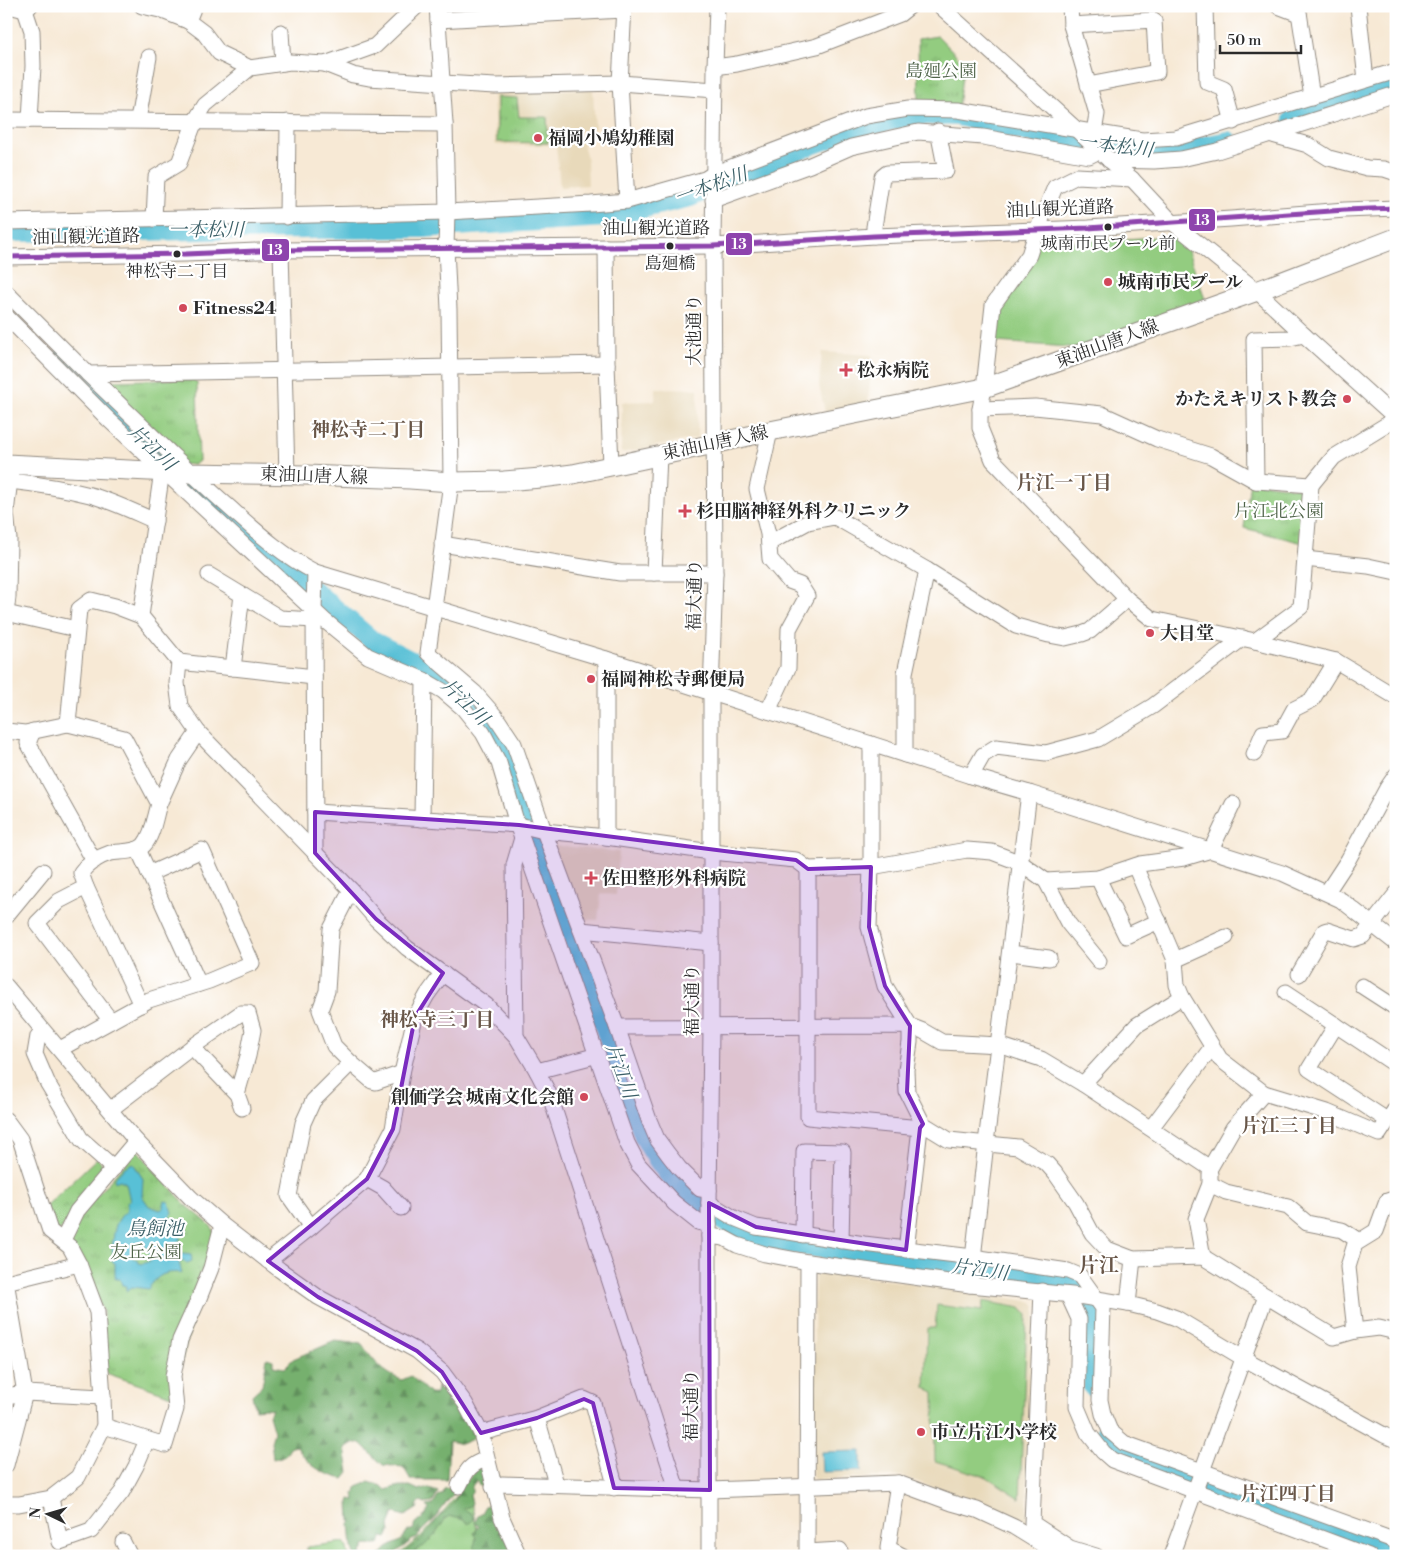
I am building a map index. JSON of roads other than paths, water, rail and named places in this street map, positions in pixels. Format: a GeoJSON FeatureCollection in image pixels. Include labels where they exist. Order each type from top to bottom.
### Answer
{"type":"FeatureCollection","features":[{"type":"Feature","properties":{"kind":"main road","name":"東油山唐人線"},"geometry":{"type":"LineString","coordinates":[[9,470],[164,471],[451,482],[541,478],[611,466],[770,431],[984,388],[1257,291],[1396,238]]}},
{"type":"Feature","properties":{"kind":"street"},"geometry":{"type":"LineString","coordinates":[[9,6],[28,8],[32,31],[33,66],[30,120]]}},
{"type":"Feature","properties":{"kind":"street"},"geometry":{"type":"LineString","coordinates":[[142,6],[160,10],[188,21],[204,33],[219,53],[250,68]]}},
{"type":"Feature","properties":{"kind":"street"},"geometry":{"type":"LineString","coordinates":[[188,21],[194,6]]}},
{"type":"Feature","properties":{"kind":"street"},"geometry":{"type":"LineString","coordinates":[[325,64],[375,46],[416,6]]}},
{"type":"Feature","properties":{"kind":"street","name":"大池通り"},"geometry":{"type":"LineString","coordinates":[[714,444],[713,175],[717,6]]}},
{"type":"Feature","properties":{"kind":"street"},"geometry":{"type":"LineString","coordinates":[[715,67],[817,46],[900,14],[910,6]]}},
{"type":"Feature","properties":{"kind":"street"},"geometry":{"type":"LineString","coordinates":[[940,6],[1132,180],[1173,223],[1257,291],[1395,415],[1334,457],[1310,486],[1301,607],[1153,706],[1098,739],[1046,753],[996,747],[982,755],[971,776]]}},
{"type":"Feature","properties":{"kind":"street"},"geometry":{"type":"LineString","coordinates":[[1070,6],[1071,25],[1097,114],[1092,132]]}},
{"type":"Feature","properties":{"kind":"street"},"geometry":{"type":"LineString","coordinates":[[1205,6],[1207,82],[1224,89],[1233,122]]}},
{"type":"Feature","properties":{"kind":"street"},"geometry":{"type":"LineString","coordinates":[[1278,6],[1299,10],[1312,96]]}},
{"type":"Feature","properties":{"kind":"street"},"geometry":{"type":"LineString","coordinates":[[1358,6],[1366,80]]}},
{"type":"Feature","properties":{"kind":"street"},"geometry":{"type":"LineString","coordinates":[[627,201],[620,82],[624,8],[438,13],[445,124],[451,482],[428,653],[475,693],[496,717],[514,744],[541,829],[581,930],[657,1139],[679,1168],[700,1189],[734,1218],[756,1227],[841,1241],[1068,1271],[1080,1276],[1103,1308],[1100,1400],[1110,1431],[1124,1443],[1396,1541]]}},
{"type":"Feature","properties":{"kind":"street"},"geometry":{"type":"LineString","coordinates":[[1071,25],[1154,20],[1157,72],[1088,85]]}},
{"type":"Feature","properties":{"kind":"street"},"geometry":{"type":"LineString","coordinates":[[281,32],[283,63]]}},
{"type":"Feature","properties":{"kind":"street"},"geometry":{"type":"LineString","coordinates":[[138,120],[149,57]]}},
{"type":"Feature","properties":{"kind":"street"},"geometry":{"type":"LineString","coordinates":[[154,219],[156,177],[179,163],[195,121],[205,104],[250,68],[290,62],[325,64],[361,77],[443,84],[495,86],[620,82],[715,90]]}},
{"type":"Feature","properties":{"kind":"street"},"geometry":{"type":"LineString","coordinates":[[6,222],[447,214],[627,201],[694,182],[866,116],[908,109],[958,110],[1142,140],[1176,138],[1396,71]]}},
{"type":"Feature","properties":{"kind":"street"},"geometry":{"type":"LineString","coordinates":[[713,203],[851,147],[918,132],[983,137],[1089,156],[1101,153],[1154,161],[1217,151],[1396,94]]}},
{"type":"Feature","properties":{"kind":"street"},"geometry":{"type":"LineString","coordinates":[[6,120],[445,124]]}},
{"type":"Feature","properties":{"kind":"street"},"geometry":{"type":"LineString","coordinates":[[287,217],[288,122]]}},
{"type":"Feature","properties":{"kind":"street"},"geometry":{"type":"LineString","coordinates":[[874,236],[873,230],[882,176],[887,173],[946,171],[938,133]]}},
{"type":"Feature","properties":{"kind":"street"},"geometry":{"type":"LineString","coordinates":[[1269,134],[1308,145],[1329,158],[1396,173]]}},
{"type":"Feature","properties":{"kind":"street"},"geometry":{"type":"LineString","coordinates":[[1132,180],[1077,176],[1055,187],[1029,255],[993,304],[980,409],[980,428],[993,460],[1127,599],[1152,619],[1336,661],[1396,697]]}},
{"type":"Feature","properties":{"kind":"street","name":"油山観光道路"},"geometry":{"type":"LineString","coordinates":[[6,257],[186,254],[446,241],[606,247],[713,246],[874,236],[1173,223],[1396,208]]}},
{"type":"Feature","properties":{"kind":"street"},"geometry":{"type":"LineString","coordinates":[[606,247],[611,466]]}},
{"type":"Feature","properties":{"kind":"street"},"geometry":{"type":"LineString","coordinates":[[281,250],[287,475]]}},
{"type":"Feature","properties":{"kind":"street"},"geometry":{"type":"LineString","coordinates":[[6,292],[188,473],[252,528],[315,578],[434,608],[606,660],[1282,873],[1341,900],[1396,943]]}},
{"type":"Feature","properties":{"kind":"street"},"geometry":{"type":"LineString","coordinates":[[6,316],[108,419],[314,611],[368,656],[424,680],[443,691],[463,708],[483,733],[499,763],[519,829],[627,1143],[638,1164],[687,1215],[709,1231],[737,1245],[764,1254],[808,1262],[970,1281],[1128,1304],[1176,1318],[1243,1358],[1396,1440]]}},
{"type":"Feature","properties":{"kind":"street"},"geometry":{"type":"LineString","coordinates":[[1256,480],[1254,339],[1290,338],[1304,335]]}},
{"type":"Feature","properties":{"kind":"street"},"geometry":{"type":"LineString","coordinates":[[88,374],[608,364]]}},
{"type":"Feature","properties":{"kind":"street"},"geometry":{"type":"LineString","coordinates":[[980,409],[1035,407],[1102,414],[1156,439],[1211,456],[1256,480],[1310,486]]}},
{"type":"Feature","properties":{"kind":"street"},"geometry":{"type":"LineString","coordinates":[[768,711],[788,668],[789,629],[807,596],[800,585],[789,581],[770,559],[768,534],[757,489],[770,431]]}},
{"type":"Feature","properties":{"kind":"street","name":"福大通り"},"geometry":{"type":"LineString","coordinates":[[709,1556],[711,694],[715,573],[714,444]]}},
{"type":"Feature","properties":{"kind":"street"},"geometry":{"type":"LineString","coordinates":[[654,573],[659,455]]}},
{"type":"Feature","properties":{"kind":"street"},"geometry":{"type":"LineString","coordinates":[[76,629],[6,614],[9,539],[6,513],[9,470],[45,485],[92,496],[155,521]]}},
{"type":"Feature","properties":{"kind":"street"},"geometry":{"type":"LineString","coordinates":[[141,616],[164,471]]}},
{"type":"Feature","properties":{"kind":"street"},"geometry":{"type":"LineString","coordinates":[[768,544],[808,522],[835,517],[927,570],[1016,626],[1065,638],[1090,631],[1127,599]]}},
{"type":"Feature","properties":{"kind":"street"},"geometry":{"type":"LineString","coordinates":[[442,544],[620,573],[715,573]]}},
{"type":"Feature","properties":{"kind":"street"},"geometry":{"type":"LineString","coordinates":[[1305,559],[1368,566],[1396,572]]}},
{"type":"Feature","properties":{"kind":"street"},"geometry":{"type":"LineString","coordinates":[[905,755],[905,673],[927,570]]}},
{"type":"Feature","properties":{"kind":"street"},"geometry":{"type":"LineString","coordinates":[[209,575],[280,618],[314,611]]}},
{"type":"Feature","properties":{"kind":"street"},"geometry":{"type":"LineString","coordinates":[[315,578],[315,853]]}},
{"type":"Feature","properties":{"kind":"street"},"geometry":{"type":"LineString","coordinates":[[233,668],[242,595]]}},
{"type":"Feature","properties":{"kind":"street"},"geometry":{"type":"LineString","coordinates":[[68,724],[79,609],[91,600],[115,606],[141,616],[179,662],[180,706],[198,732],[351,890],[376,919],[407,948],[486,1005],[516,1036],[550,1096],[672,1474],[675,1490]]}},
{"type":"Feature","properties":{"kind":"street"},"geometry":{"type":"LineString","coordinates":[[606,660],[606,837]]}},
{"type":"Feature","properties":{"kind":"street"},"geometry":{"type":"LineString","coordinates":[[1254,754],[1263,733],[1282,731],[1294,709],[1312,700],[1336,661]]}},
{"type":"Feature","properties":{"kind":"street"},"geometry":{"type":"LineString","coordinates":[[179,662],[314,677]]}},
{"type":"Feature","properties":{"kind":"street"},"geometry":{"type":"LineString","coordinates":[[422,819],[424,680]]}},
{"type":"Feature","properties":{"kind":"street"},"geometry":{"type":"LineString","coordinates":[[6,731],[25,733],[68,724],[124,738],[159,804]]}},
{"type":"Feature","properties":{"kind":"street"},"geometry":{"type":"LineString","coordinates":[[33,731],[28,742],[94,861]]}},
{"type":"Feature","properties":{"kind":"street"},"geometry":{"type":"LineString","coordinates":[[141,1005],[81,873],[87,864],[109,854],[138,849],[144,846],[150,835],[159,804],[179,760],[198,732]]}},
{"type":"Feature","properties":{"kind":"street"},"geometry":{"type":"LineString","coordinates":[[871,744],[869,927],[885,986],[910,1026],[906,1070],[907,1092],[921,1126],[906,1250]]}},
{"type":"Feature","properties":{"kind":"street"},"geometry":{"type":"LineString","coordinates":[[1327,892],[1348,860],[1396,775]]}},
{"type":"Feature","properties":{"kind":"street"},"geometry":{"type":"LineString","coordinates":[[970,1281],[1029,793]]}},
{"type":"Feature","properties":{"kind":"street"},"geometry":{"type":"LineString","coordinates":[[1046,881],[1098,878],[1136,866],[1184,858],[1211,850],[1233,804]]}},
{"type":"Feature","properties":{"kind":"street"},"geometry":{"type":"LineString","coordinates":[[315,812],[422,819],[519,829],[541,829],[711,852],[796,860],[808,869],[871,867],[967,850],[992,852],[1021,863],[1046,881],[1068,923],[1099,961]]}},
{"type":"Feature","properties":{"kind":"street"},"geometry":{"type":"LineString","coordinates":[[516,1036],[514,865],[519,829]]}},
{"type":"Feature","properties":{"kind":"street"},"geometry":{"type":"LineString","coordinates":[[138,849],[199,984]]}},
{"type":"Feature","properties":{"kind":"street"},"geometry":{"type":"LineString","coordinates":[[60,1049],[149,1000],[199,984],[252,962],[202,850],[149,874]]}},
{"type":"Feature","properties":{"kind":"street"},"geometry":{"type":"LineString","coordinates":[[1136,866],[1175,960],[1177,985],[1182,997],[1220,1059],[1264,1094],[1327,1112],[1379,1134],[1391,1114],[1309,1069],[1336,1025]]}},
{"type":"Feature","properties":{"kind":"street"},"geometry":{"type":"LineString","coordinates":[[808,869],[808,1117],[921,1126],[949,1140],[1018,1147],[1047,1164],[1055,1172],[1076,1203],[1092,1233],[1107,1249],[1133,1259],[1203,1257],[1334,1337],[1355,1331],[1379,1328],[1396,1332]]}},
{"type":"Feature","properties":{"kind":"street"},"geometry":{"type":"LineString","coordinates":[[6,916],[43,871]]}},
{"type":"Feature","properties":{"kind":"street"},"geometry":{"type":"LineString","coordinates":[[1098,878],[1126,936],[1159,921]]}},
{"type":"Feature","properties":{"kind":"street"},"geometry":{"type":"LineString","coordinates":[[86,887],[59,901],[37,923],[110,1021]]}},
{"type":"Feature","properties":{"kind":"street"},"geometry":{"type":"LineString","coordinates":[[351,890],[331,929],[327,991],[320,1010],[334,1046],[372,1081],[376,1082],[402,1073]]}},
{"type":"Feature","properties":{"kind":"street"},"geometry":{"type":"LineString","coordinates":[[1299,974],[1324,931],[1327,930],[1354,939],[1363,936],[1396,894]]}},
{"type":"Feature","properties":{"kind":"street"},"geometry":{"type":"LineString","coordinates":[[581,930],[711,943]]}},
{"type":"Feature","properties":{"kind":"street"},"geometry":{"type":"LineString","coordinates":[[1175,960],[1226,937]]}},
{"type":"Feature","properties":{"kind":"street"},"geometry":{"type":"LineString","coordinates":[[1010,953],[1049,958]]}},
{"type":"Feature","properties":{"kind":"street"},"geometry":{"type":"LineString","coordinates":[[268,1261],[367,1179],[393,1129],[402,1073],[415,1017],[427,995],[443,973]]}},
{"type":"Feature","properties":{"kind":"street"},"geometry":{"type":"LineString","coordinates":[[1362,986],[1396,1008]]}},
{"type":"Feature","properties":{"kind":"street"},"geometry":{"type":"LineString","coordinates":[[1286,992],[1336,1025],[1394,1059]]}},
{"type":"Feature","properties":{"kind":"street"},"geometry":{"type":"LineString","coordinates":[[9,995],[60,1049],[136,1141],[191,1198],[222,1225],[318,1297],[417,1351],[442,1372],[465,1403],[481,1433],[502,1518],[519,1556]]}},
{"type":"Feature","properties":{"kind":"street"},"geometry":{"type":"LineString","coordinates":[[1083,1084],[1137,1025],[1182,997]]}},
{"type":"Feature","properties":{"kind":"street"},"geometry":{"type":"LineString","coordinates":[[111,1109],[192,1047],[241,1013],[248,1013],[252,1030],[239,1101],[192,1047]]}},
{"type":"Feature","properties":{"kind":"street"},"geometry":{"type":"LineString","coordinates":[[616,1027],[910,1026],[942,1042],[999,1045],[1041,1059],[1083,1084],[1210,1168]]}},
{"type":"Feature","properties":{"kind":"street"},"geometry":{"type":"LineString","coordinates":[[43,1031],[38,1036],[35,1054],[48,1084],[81,1139],[114,1168]]}},
{"type":"Feature","properties":{"kind":"street"},"geometry":{"type":"LineString","coordinates":[[1151,1128],[1212,1047]]}},
{"type":"Feature","properties":{"kind":"street"},"geometry":{"type":"LineString","coordinates":[[537,1071],[598,1055]]}},
{"type":"Feature","properties":{"kind":"street"},"geometry":{"type":"LineString","coordinates":[[311,1227],[289,1196],[303,1123],[313,1101],[351,1063]]}},
{"type":"Feature","properties":{"kind":"street"},"geometry":{"type":"LineString","coordinates":[[1203,1257],[1196,1219],[1210,1184],[1210,1168],[1233,1128],[1264,1094]]}},
{"type":"Feature","properties":{"kind":"street"},"geometry":{"type":"LineString","coordinates":[[6,1120],[20,1139],[50,1231],[70,1247],[79,1264],[96,1312],[104,1426],[78,1478],[51,1498],[19,1504],[6,1504]]}},
{"type":"Feature","properties":{"kind":"street"},"geometry":{"type":"LineString","coordinates":[[63,1240],[77,1212],[136,1141]]}},
{"type":"Feature","properties":{"kind":"street"},"geometry":{"type":"LineString","coordinates":[[802,1235],[804,1151],[843,1152],[841,1241]]}},
{"type":"Feature","properties":{"kind":"street"},"geometry":{"type":"LineString","coordinates":[[367,1179],[383,1188],[401,1208]]}},
{"type":"Feature","properties":{"kind":"street"},"geometry":{"type":"LineString","coordinates":[[1210,1184],[1226,1192],[1288,1208],[1307,1223],[1342,1230],[1359,1242]]}},
{"type":"Feature","properties":{"kind":"street"},"geometry":{"type":"LineString","coordinates":[[1355,1331],[1348,1267],[1355,1244],[1376,1231],[1387,1201],[1396,1198]]}},
{"type":"Feature","properties":{"kind":"street"},"geometry":{"type":"LineString","coordinates":[[104,1426],[165,1445],[176,1409],[172,1376],[180,1340],[211,1268],[222,1225]]}},
{"type":"Feature","properties":{"kind":"street"},"geometry":{"type":"LineString","coordinates":[[1128,1304],[1133,1259]]}},
{"type":"Feature","properties":{"kind":"street"},"geometry":{"type":"LineString","coordinates":[[808,1262],[807,1552],[840,1550]]}},
{"type":"Feature","properties":{"kind":"street"},"geometry":{"type":"LineString","coordinates":[[6,1465],[24,1393],[6,1282],[79,1264]]}},
{"type":"Feature","properties":{"kind":"street"},"geometry":{"type":"LineString","coordinates":[[1042,1291],[1032,1522],[1070,1548],[1096,1556]]}},
{"type":"Feature","properties":{"kind":"street"},"geometry":{"type":"LineString","coordinates":[[1070,1295],[1079,1319],[1077,1407],[1088,1433],[1102,1452],[1112,1460],[1370,1556]]}},
{"type":"Feature","properties":{"kind":"street"},"geometry":{"type":"LineString","coordinates":[[1171,1556],[1266,1296]]}},
{"type":"Feature","properties":{"kind":"street"},"geometry":{"type":"LineString","coordinates":[[6,1396],[24,1393],[103,1397]]}},
{"type":"Feature","properties":{"kind":"street"},"geometry":{"type":"LineString","coordinates":[[481,1433],[537,1418],[584,1399],[593,1403],[614,1481],[614,1488]]}},
{"type":"Feature","properties":{"kind":"street"},"geometry":{"type":"LineString","coordinates":[[537,1418],[555,1480],[554,1486]]}},
{"type":"Feature","properties":{"kind":"street"},"geometry":{"type":"LineString","coordinates":[[51,1498],[60,1542],[91,1531],[122,1492],[147,1440]]}},
{"type":"Feature","properties":{"kind":"street"},"geometry":{"type":"LineString","coordinates":[[459,1486],[467,1469],[474,1463],[486,1459]]}},
{"type":"Feature","properties":{"kind":"street"},"geometry":{"type":"LineString","coordinates":[[898,1483],[888,1548],[903,1556]]}},
{"type":"Feature","properties":{"kind":"street"},"geometry":{"type":"LineString","coordinates":[[493,1486],[502,1484],[710,1490],[898,1483],[977,1510],[1014,1527],[1061,1556]]}},
{"type":"Feature","properties":{"kind":"water","name":"鳥飼池"},"geometry":{"type":"Polygon","coordinates":[[[133,1163],[143,1179],[142,1196],[149,1206],[160,1210],[164,1208],[165,1201],[169,1202],[172,1213],[170,1216],[176,1225],[187,1227],[186,1231],[181,1232],[180,1240],[177,1242],[176,1247],[172,1248],[171,1252],[173,1257],[178,1258],[182,1254],[191,1255],[192,1261],[187,1263],[179,1262],[182,1273],[166,1273],[155,1280],[148,1289],[132,1287],[126,1291],[126,1286],[122,1285],[120,1279],[115,1279],[115,1263],[112,1262],[113,1257],[111,1255],[113,1254],[114,1234],[119,1219],[127,1211],[127,1202],[130,1201],[126,1183],[120,1180],[115,1182],[114,1179],[125,1167],[133,1163]],[[141,1242],[136,1244],[131,1250],[135,1255],[133,1259],[138,1260],[142,1264],[150,1261],[150,1258],[147,1248],[141,1242]]]}},
{"type":"Feature","properties":{"kind":"water"},"geometry":{"type":"Polygon","coordinates":[[[861,1451],[861,1471],[822,1472],[821,1452],[861,1451]]]}},
{"type":"Feature","properties":{"kind":"waterway","name":"一本松川"},"geometry":{"type":"LineString","coordinates":[[1293,119],[1396,85]]}},
{"type":"Feature","properties":{"kind":"waterway","name":"一本松川"},"geometry":{"type":"LineString","coordinates":[[6,235],[9,232],[422,228],[607,217],[690,197],[803,148],[853,130],[915,115],[958,116],[1057,139],[1126,150],[1173,152],[1228,141]]}},
{"type":"Feature","properties":{"kind":"waterway","name":"片江川"},"geometry":{"type":"LineString","coordinates":[[63,358],[135,435],[194,488],[374,642],[431,671],[457,689],[495,733],[507,756],[644,1137],[655,1156],[680,1188],[695,1202],[728,1224],[767,1240],[902,1261],[1075,1283],[1091,1314],[1094,1366],[1093,1387]]}},
{"type":"Feature","properties":{"kind":"waterway","name":"片江川"},"geometry":{"type":"LineString","coordinates":[[1106,1433],[1108,1438],[1127,1453],[1204,1487],[1317,1522],[1396,1551]]}},
{"type":"Feature","properties":{"kind":"place","name":"福岡小鳩幼稚園"},"geometry":{"type":"Point","coordinates":[538,138]}},
{"type":"Feature","properties":{"kind":"place","name":"城南市民プール前"},"geometry":{"type":"Point","coordinates":[1108,227]}},
{"type":"Feature","properties":{"kind":"place","name":"島廻橋"},"geometry":{"type":"Point","coordinates":[670,246]}},
{"type":"Feature","properties":{"kind":"place","name":"神松寺二丁目"},"geometry":{"type":"Point","coordinates":[177,254]}},
{"type":"Feature","properties":{"kind":"place","name":"城南市民プール"},"geometry":{"type":"Point","coordinates":[1108,282]}},
{"type":"Feature","properties":{"kind":"place","name":"Fitness24"},"geometry":{"type":"Point","coordinates":[183,308]}},
{"type":"Feature","properties":{"kind":"place","name":"松永病院"},"geometry":{"type":"Point","coordinates":[846,370]}},
{"type":"Feature","properties":{"kind":"place","name":"かたえキリスト教会"},"geometry":{"type":"Point","coordinates":[1347,399]}},
{"type":"Feature","properties":{"kind":"place","name":"杉田脳神経外科クリニック"},"geometry":{"type":"Point","coordinates":[685,511]}},
{"type":"Feature","properties":{"kind":"place","name":"大日堂"},"geometry":{"type":"Point","coordinates":[1150,633]}},
{"type":"Feature","properties":{"kind":"place","name":"福岡神松寺郵便局"},"geometry":{"type":"Point","coordinates":[591,679]}},
{"type":"Feature","properties":{"kind":"place","name":"佐田整形外科病院"},"geometry":{"type":"Point","coordinates":[591,878]}},
{"type":"Feature","properties":{"kind":"place","name":"創価学会 城南文化会館"},"geometry":{"type":"Point","coordinates":[584,1097]}},
{"type":"Feature","properties":{"kind":"place","name":"市立片江小学校"},"geometry":{"type":"Point","coordinates":[921,1432]}},
{"type":"Feature","properties":{"kind":"district","name":"神松寺二丁目"},"geometry":{"type":"Point","coordinates":[368,430]}},
{"type":"Feature","properties":{"kind":"district","name":"片江一丁目"},"geometry":{"type":"Point","coordinates":[1064,483]}},
{"type":"Feature","properties":{"kind":"district","name":"神松寺三丁目"},"geometry":{"type":"Point","coordinates":[437,1020]}},
{"type":"Feature","properties":{"kind":"district","name":"片江三丁目"},"geometry":{"type":"Point","coordinates":[1289,1126]}},
{"type":"Feature","properties":{"kind":"district","name":"片江"},"geometry":{"type":"Point","coordinates":[1099,1266]}},
{"type":"Feature","properties":{"kind":"district","name":"片江四丁目"},"geometry":{"type":"Point","coordinates":[1288,1494]}},
{"type":"Feature","properties":{"kind":"park label","name":"島廻公園"},"geometry":{"type":"Point","coordinates":[941,71]}},
{"type":"Feature","properties":{"kind":"park label","name":"片江北公園"},"geometry":{"type":"Point","coordinates":[1279,511]}},
{"type":"Feature","properties":{"kind":"park label","name":"友丘公園"},"geometry":{"type":"Point","coordinates":[146,1252]}}]}
